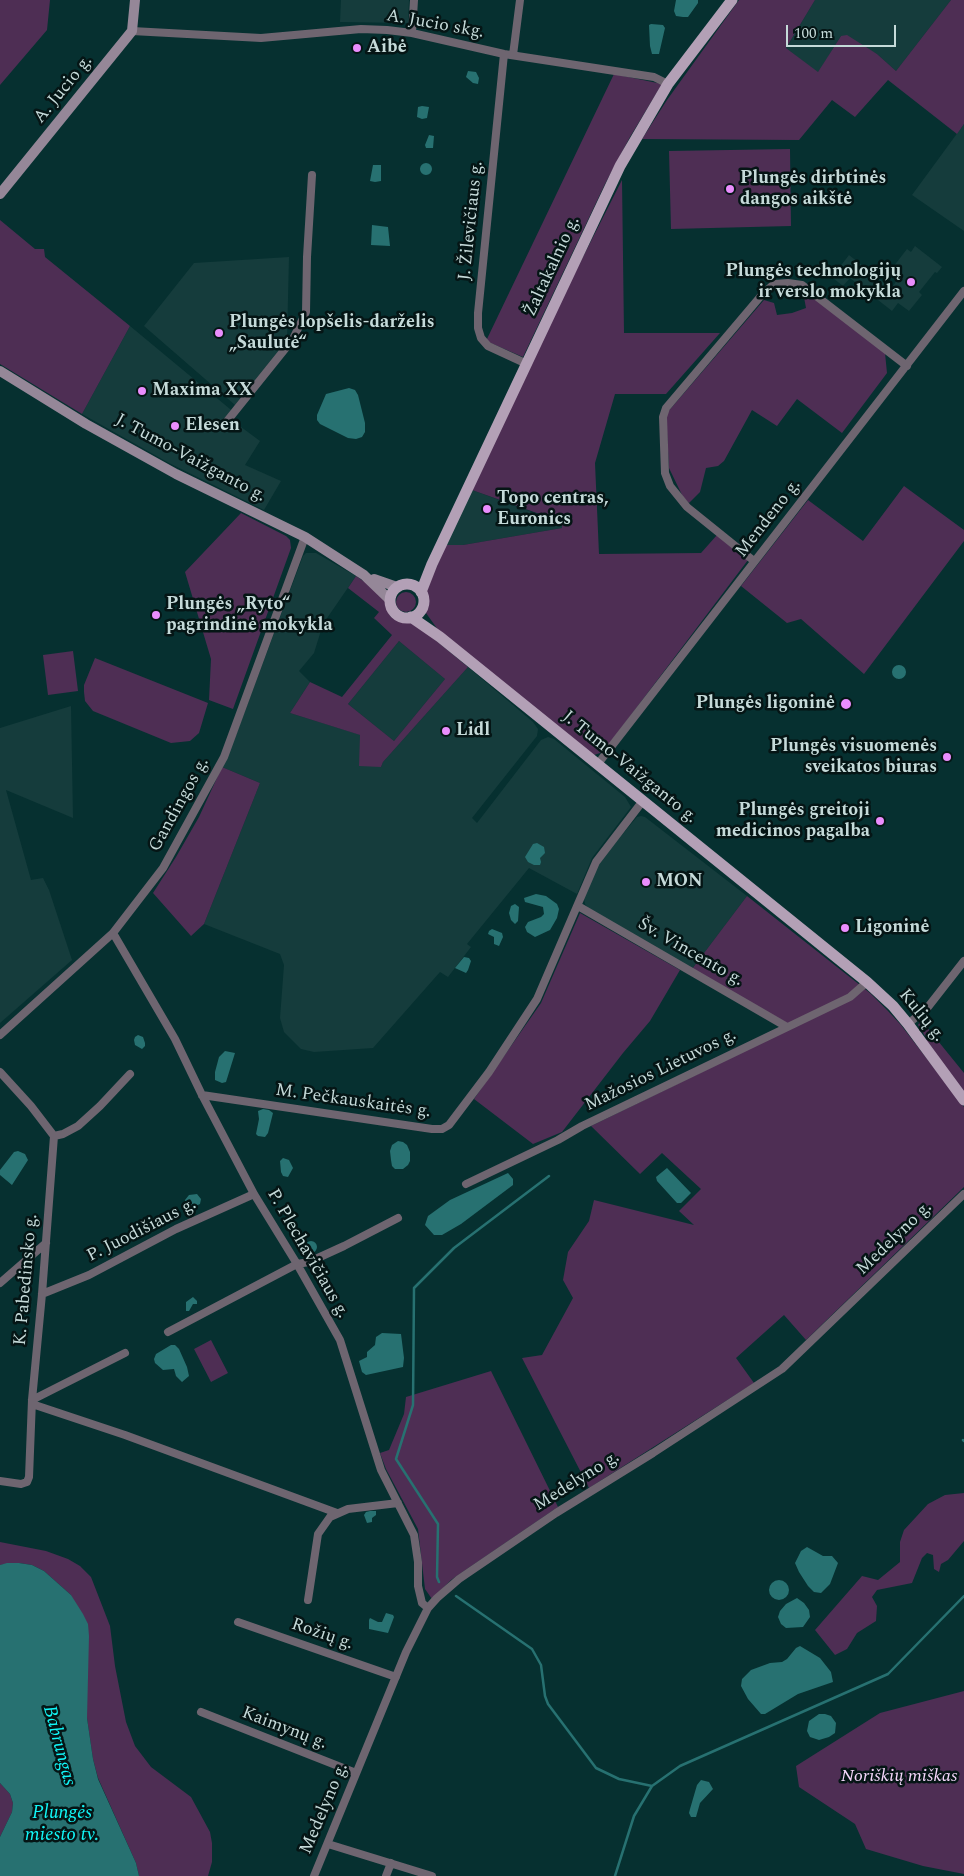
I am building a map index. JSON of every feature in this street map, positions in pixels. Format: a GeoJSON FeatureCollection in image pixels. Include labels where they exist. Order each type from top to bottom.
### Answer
{"type":"FeatureCollection","features":[{"type":"Feature","properties":{"kind":"main road"},"geometry":{"type":"LineString","coordinates":[[132,31],[135,0]]}},
{"type":"Feature","properties":{"kind":"main road","name":"Žaltakalnio g."},"geometry":{"type":"LineString","coordinates":[[416,588],[432,564],[604,197],[636,137],[668,84],[732,0]]}},
{"type":"Feature","properties":{"kind":"main road","name":"A. Jucio g."},"geometry":{"type":"LineString","coordinates":[[0,194],[132,31]]}},
{"type":"Feature","properties":{"kind":"main road","name":"J. Tumo-Vaižganto g."},"geometry":{"type":"LineString","coordinates":[[0,372],[86,424],[176,474],[305,536],[364,575],[384,584],[397,586]]}},
{"type":"Feature","properties":{"kind":"main road","name":"J. Tumo-Vaižganto g."},"geometry":{"type":"LineString","coordinates":[[364,575],[390,599]]}},
{"type":"Feature","properties":{"kind":"main road"},"geometry":{"type":"LineString","coordinates":[[404,584],[416,588],[424,600],[421,610],[411,618],[396,615],[392,610],[391,594],[397,586],[404,584]]}},
{"type":"Feature","properties":{"kind":"main road","name":"J. Tumo-Vaižganto g."},"geometry":{"type":"LineString","coordinates":[[421,610],[440,638]]}},
{"type":"Feature","properties":{"kind":"main road","name":"J. Tumo-Vaižganto g."},"geometry":{"type":"LineString","coordinates":[[411,618],[440,638],[866,982]]}},
{"type":"Feature","properties":{"kind":"main road","name":"Kulių g."},"geometry":{"type":"LineString","coordinates":[[866,982],[893,1006],[908,1024],[964,1100]]}},
{"type":"Feature","properties":{"kind":"street"},"geometry":{"type":"LineString","coordinates":[[412,33],[414,0]]}},
{"type":"Feature","properties":{"kind":"street"},"geometry":{"type":"LineString","coordinates":[[513,55],[520,0]]}},
{"type":"Feature","properties":{"kind":"street","name":"A. Jucio skg."},"geometry":{"type":"LineString","coordinates":[[132,31],[261,38],[361,29],[412,33],[504,54],[654,77],[668,84]]}},
{"type":"Feature","properties":{"kind":"street","name":"J. Žilevičiaus g."},"geometry":{"type":"LineString","coordinates":[[504,54],[478,328],[481,338],[488,346],[527,364]]}},
{"type":"Feature","properties":{"kind":"street"},"geometry":{"type":"LineString","coordinates":[[228,420],[293,338],[306,312],[312,175]]}},
{"type":"Feature","properties":{"kind":"street"},"geometry":{"type":"LineString","coordinates":[[754,562],[687,507],[670,486],[665,473],[663,417],[666,408],[760,297],[774,284],[795,283],[802,285],[907,366]]}},
{"type":"Feature","properties":{"kind":"street","name":"Mendeno g."},"geometry":{"type":"LineString","coordinates":[[597,765],[964,292]]}},
{"type":"Feature","properties":{"kind":"street","name":"Gandingos g."},"geometry":{"type":"LineString","coordinates":[[0,1035],[113,932],[163,868],[224,757],[305,536]]}},
{"type":"Feature","properties":{"kind":"street","name":"M. Pečkauskaitės g."},"geometry":{"type":"LineString","coordinates":[[202,1095],[427,1129],[442,1129],[449,1125],[489,1072],[537,999],[596,862],[642,802]]}},
{"type":"Feature","properties":{"kind":"street","name":"Šv. Vincento g."},"geometry":{"type":"LineString","coordinates":[[578,906],[787,1027]]}},
{"type":"Feature","properties":{"kind":"street","name":"P. Plechavičiaus g."},"geometry":{"type":"LineString","coordinates":[[113,932],[175,1039],[254,1194],[297,1264],[340,1340],[381,1470],[414,1535],[418,1562],[418,1586],[422,1603],[428,1608]]}},
{"type":"Feature","properties":{"kind":"street"},"geometry":{"type":"LineString","coordinates":[[908,1024],[928,1007],[964,961]]}},
{"type":"Feature","properties":{"kind":"street","name":"Mažosios Lietuvos g."},"geometry":{"type":"LineString","coordinates":[[466,1184],[850,997],[866,982]]}},
{"type":"Feature","properties":{"kind":"street"},"geometry":{"type":"LineString","coordinates":[[0,1072],[31,1106],[54,1136],[63,1134],[78,1126],[130,1074]]}},
{"type":"Feature","properties":{"kind":"street","name":"K. Pabedinsko g."},"geometry":{"type":"LineString","coordinates":[[0,1481],[21,1484],[27,1482],[29,1477],[32,1402],[54,1136]]}},
{"type":"Feature","properties":{"kind":"street","name":"P. Juodišiaus g."},"geometry":{"type":"LineString","coordinates":[[42,1294],[80,1279],[176,1229],[254,1194]]}},
{"type":"Feature","properties":{"kind":"street","name":"Medelyno g."},"geometry":{"type":"LineString","coordinates":[[314,1876],[417,1627],[428,1608],[442,1593],[458,1579],[556,1513],[661,1448],[782,1369],[964,1194]]}},
{"type":"Feature","properties":{"kind":"street"},"geometry":{"type":"LineString","coordinates":[[168,1332],[297,1264],[309,1262],[398,1218]]}},
{"type":"Feature","properties":{"kind":"street"},"geometry":{"type":"LineString","coordinates":[[0,1283],[46,1243]]}},
{"type":"Feature","properties":{"kind":"street"},"geometry":{"type":"LineString","coordinates":[[32,1402],[125,1353]]}},
{"type":"Feature","properties":{"kind":"street"},"geometry":{"type":"LineString","coordinates":[[32,1402],[337,1513]]}},
{"type":"Feature","properties":{"kind":"street"},"geometry":{"type":"LineString","coordinates":[[308,1600],[318,1534],[330,1517],[348,1509],[398,1503]]}},
{"type":"Feature","properties":{"kind":"street","name":"Rožių g."},"geometry":{"type":"LineString","coordinates":[[238,1622],[396,1677]]}},
{"type":"Feature","properties":{"kind":"street","name":"Kaimynų g."},"geometry":{"type":"LineString","coordinates":[[201,1712],[356,1773]]}},
{"type":"Feature","properties":{"kind":"street"},"geometry":{"type":"LineString","coordinates":[[328,1844],[432,1876]]}},
{"type":"Feature","properties":{"kind":"street"},"geometry":{"type":"LineString","coordinates":[[386,1876],[391,1863]]}},
{"type":"Feature","properties":{"kind":"shaded area"},"geometry":{"type":"Polygon","coordinates":[[[341,0],[409,0],[408,23],[340,22],[341,0]]]}},
{"type":"Feature","properties":{"kind":"shaded area"},"geometry":{"type":"Polygon","coordinates":[[[815,0],[951,0],[896,71],[877,54],[841,36],[818,73],[786,48],[815,0]]]}},
{"type":"Feature","properties":{"kind":"shaded area"},"geometry":{"type":"Polygon","coordinates":[[[964,124],[964,231],[912,195],[964,124]]]}},
{"type":"Feature","properties":{"kind":"shaded area","name":"Plungės technologijų ir verslo mokykla"},"geometry":{"type":"Polygon","coordinates":[[[915,246],[942,267],[937,273],[935,272],[919,292],[922,295],[909,311],[898,303],[892,311],[850,278],[843,286],[829,275],[836,266],[839,268],[849,255],[891,288],[899,278],[890,271],[907,249],[911,252],[915,246]]]}},
{"type":"Feature","properties":{"kind":"shaded area","name":"Plungės lopšelis-darželis „Saulutė“"},"geometry":{"type":"Polygon","coordinates":[[[289,257],[287,340],[235,405],[144,326],[194,263],[289,257]]]}},
{"type":"Feature","properties":{"kind":"shaded area"},"geometry":{"type":"Polygon","coordinates":[[[130,326],[236,414],[233,421],[260,441],[245,465],[281,481],[264,510],[169,463],[82,414],[130,326]]]}},
{"type":"Feature","properties":{"kind":"shaded area"},"geometry":{"type":"Polygon","coordinates":[[[472,490],[562,523],[562,528],[463,545],[446,545],[472,490]]]}},
{"type":"Feature","properties":{"kind":"shaded area"},"geometry":{"type":"Polygon","coordinates":[[[306,553],[316,553],[356,576],[323,624],[314,653],[299,671],[310,682],[290,713],[361,735],[381,767],[383,762],[468,667],[533,722],[538,729],[537,736],[472,818],[477,823],[541,740],[548,737],[554,739],[625,797],[631,807],[592,858],[577,894],[529,868],[467,944],[471,947],[448,977],[440,972],[373,1048],[314,1052],[301,1049],[284,1032],[280,1018],[284,965],[280,954],[204,924],[260,783],[222,767],[236,735],[303,556],[306,553]]]}},
{"type":"Feature","properties":{"kind":"shaded area"},"geometry":{"type":"Polygon","coordinates":[[[399,641],[445,679],[394,741],[348,704],[399,641]]]}},
{"type":"Feature","properties":{"kind":"shaded area"},"geometry":{"type":"Polygon","coordinates":[[[71,706],[73,818],[6,790],[31,880],[43,878],[49,890],[72,960],[0,1023],[0,728],[71,706]]]}},
{"type":"Feature","properties":{"kind":"shaded area"},"geometry":{"type":"Polygon","coordinates":[[[637,817],[645,817],[747,896],[692,969],[588,908],[585,904],[584,898],[599,862],[637,817]]]}},
{"type":"Feature","properties":{"kind":"green space"},"geometry":{"type":"Polygon","coordinates":[[[0,0],[50,0],[47,30],[0,85],[0,0]]]}},
{"type":"Feature","properties":{"kind":"green space"},"geometry":{"type":"Polygon","coordinates":[[[739,0],[815,0],[786,48],[818,72],[841,36],[847,35],[877,54],[896,71],[951,0],[964,0],[964,124],[957,134],[888,80],[855,117],[832,100],[799,140],[642,139],[667,100],[739,0]]]}},
{"type":"Feature","properties":{"kind":"green space"},"geometry":{"type":"Polygon","coordinates":[[[614,74],[662,84],[630,137],[605,184],[523,357],[486,341],[614,74]]]}},
{"type":"Feature","properties":{"kind":"green space","name":"Plungės dirbtinės dangos aikštė"},"geometry":{"type":"Polygon","coordinates":[[[790,149],[791,226],[671,229],[669,151],[790,149]]]}},
{"type":"Feature","properties":{"kind":"green space"},"geometry":{"type":"Polygon","coordinates":[[[622,180],[624,333],[720,333],[666,394],[615,394],[595,463],[599,554],[701,553],[717,535],[748,560],[603,752],[594,755],[441,634],[426,613],[425,593],[446,545],[463,545],[562,528],[562,522],[472,490],[558,306],[622,180]]]}},
{"type":"Feature","properties":{"kind":"green space"},"geometry":{"type":"Polygon","coordinates":[[[0,220],[35,249],[44,249],[45,257],[130,326],[82,414],[0,364],[0,220]]]}},
{"type":"Feature","properties":{"kind":"green space"},"geometry":{"type":"Polygon","coordinates":[[[806,291],[885,353],[887,373],[842,433],[797,399],[777,426],[752,410],[724,461],[718,466],[706,468],[700,492],[689,503],[683,497],[669,468],[666,414],[764,300],[774,303],[777,315],[792,313],[806,308],[803,292],[806,291]]]}},
{"type":"Feature","properties":{"kind":"green space"},"geometry":{"type":"Polygon","coordinates":[[[904,486],[964,530],[964,541],[864,674],[801,619],[787,623],[741,586],[808,500],[863,541],[904,486]]]}},
{"type":"Feature","properties":{"kind":"green space"},"geometry":{"type":"Polygon","coordinates":[[[241,513],[286,536],[290,540],[291,548],[233,709],[209,700],[211,659],[185,572],[241,513]]]}},
{"type":"Feature","properties":{"kind":"green space"},"geometry":{"type":"Polygon","coordinates":[[[356,576],[378,591],[386,601],[391,617],[416,624],[468,667],[383,762],[381,767],[359,766],[360,735],[290,713],[310,682],[342,697],[392,635],[374,618],[379,612],[348,588],[356,576]],[[399,641],[348,704],[394,741],[445,679],[399,641]]]}},
{"type":"Feature","properties":{"kind":"green space"},"geometry":{"type":"Polygon","coordinates":[[[406,592],[413,595],[416,602],[413,609],[406,612],[399,609],[396,602],[399,595],[406,592]]]}},
{"type":"Feature","properties":{"kind":"green space"},"geometry":{"type":"Polygon","coordinates":[[[73,651],[78,691],[48,695],[43,655],[73,651]]]}},
{"type":"Feature","properties":{"kind":"green space"},"geometry":{"type":"Polygon","coordinates":[[[95,658],[208,703],[199,733],[190,741],[171,743],[93,711],[85,701],[84,685],[95,658]]]}},
{"type":"Feature","properties":{"kind":"green space"},"geometry":{"type":"Polygon","coordinates":[[[222,767],[260,783],[204,924],[191,936],[153,893],[199,817],[222,767]]]}},
{"type":"Feature","properties":{"kind":"green space"},"geometry":{"type":"Polygon","coordinates":[[[747,896],[870,993],[901,1025],[964,1107],[964,1187],[806,1340],[784,1315],[736,1358],[754,1383],[589,1488],[522,1358],[542,1355],[573,1298],[563,1280],[568,1252],[589,1221],[594,1200],[694,1225],[679,1211],[701,1189],[662,1153],[640,1174],[591,1126],[794,1027],[692,969],[747,896]]]}},
{"type":"Feature","properties":{"kind":"green space"},"geometry":{"type":"Polygon","coordinates":[[[580,913],[680,970],[650,1021],[562,1132],[533,1144],[474,1099],[541,1003],[580,913]]]}},
{"type":"Feature","properties":{"kind":"green space"},"geometry":{"type":"Polygon","coordinates":[[[921,1020],[964,1073],[964,1093],[926,1040],[918,1025],[921,1020]]]}},
{"type":"Feature","properties":{"kind":"green space"},"geometry":{"type":"Polygon","coordinates":[[[211,1340],[228,1373],[211,1382],[194,1349],[211,1340]]]}},
{"type":"Feature","properties":{"kind":"green space"},"geometry":{"type":"Polygon","coordinates":[[[491,1371],[558,1507],[451,1580],[432,1599],[425,1589],[418,1529],[386,1469],[380,1453],[389,1450],[404,1414],[406,1397],[491,1371]]]}},
{"type":"Feature","properties":{"kind":"green space"},"geometry":{"type":"Polygon","coordinates":[[[964,1493],[964,1541],[948,1560],[941,1564],[939,1572],[934,1569],[933,1555],[927,1553],[922,1558],[912,1583],[877,1590],[872,1597],[877,1606],[876,1621],[857,1633],[847,1649],[835,1655],[815,1630],[862,1576],[878,1580],[900,1562],[900,1542],[904,1530],[928,1504],[945,1495],[964,1493]]]}},
{"type":"Feature","properties":{"kind":"green space"},"geometry":{"type":"Polygon","coordinates":[[[0,1542],[46,1551],[68,1559],[80,1566],[91,1577],[110,1626],[115,1666],[126,1722],[135,1746],[151,1767],[191,1797],[210,1832],[212,1862],[208,1876],[139,1876],[136,1863],[98,1778],[93,1759],[87,1718],[87,1686],[71,1595],[44,1571],[32,1565],[19,1563],[0,1565],[0,1542]]]}},
{"type":"Feature","properties":{"kind":"green space","name":"Noriškių miškas"},"geometry":{"type":"Polygon","coordinates":[[[964,1691],[964,1874],[923,1866],[866,1849],[855,1824],[799,1787],[796,1766],[880,1713],[964,1691]]]}},
{"type":"Feature","properties":{"kind":"green space"},"geometry":{"type":"Polygon","coordinates":[[[0,1783],[10,1794],[13,1803],[12,1812],[0,1837],[0,1783]]]}},
{"type":"Feature","properties":{"kind":"water"},"geometry":{"type":"Polygon","coordinates":[[[676,0],[698,0],[698,3],[688,17],[683,17],[676,16],[674,11],[676,0]]]}},
{"type":"Feature","properties":{"kind":"water"},"geometry":{"type":"Polygon","coordinates":[[[649,25],[663,25],[665,28],[659,54],[652,54],[649,25]]]}},
{"type":"Feature","properties":{"kind":"water"},"geometry":{"type":"Polygon","coordinates":[[[468,71],[476,72],[479,78],[478,84],[473,83],[466,77],[468,71]]]}},
{"type":"Feature","properties":{"kind":"water"},"geometry":{"type":"Polygon","coordinates":[[[418,107],[429,107],[427,118],[422,119],[417,117],[418,107]]]}},
{"type":"Feature","properties":{"kind":"water"},"geometry":{"type":"Polygon","coordinates":[[[429,135],[434,136],[433,148],[426,148],[425,145],[429,135]]]}},
{"type":"Feature","properties":{"kind":"water"},"geometry":{"type":"Polygon","coordinates":[[[424,163],[428,163],[432,169],[428,175],[424,175],[420,171],[420,167],[424,163]]]}},
{"type":"Feature","properties":{"kind":"water"},"geometry":{"type":"Polygon","coordinates":[[[373,165],[381,165],[381,181],[370,181],[373,165]]]}},
{"type":"Feature","properties":{"kind":"water"},"geometry":{"type":"Polygon","coordinates":[[[372,225],[388,227],[390,246],[371,245],[372,225]]]}},
{"type":"Feature","properties":{"kind":"water"},"geometry":{"type":"Polygon","coordinates":[[[349,388],[355,390],[358,395],[365,423],[365,432],[362,437],[356,439],[348,438],[320,424],[317,420],[317,415],[326,394],[349,388]]]}},
{"type":"Feature","properties":{"kind":"water"},"geometry":{"type":"Polygon","coordinates":[[[899,665],[904,667],[906,672],[904,677],[899,679],[894,677],[892,672],[894,667],[899,665]]]}},
{"type":"Feature","properties":{"kind":"water"},"geometry":{"type":"Polygon","coordinates":[[[537,843],[544,847],[545,853],[540,858],[540,865],[534,865],[528,862],[525,857],[533,844],[537,843]]]}},
{"type":"Feature","properties":{"kind":"water"},"geometry":{"type":"Polygon","coordinates":[[[536,894],[546,896],[557,904],[559,909],[557,918],[550,930],[535,937],[527,932],[525,927],[528,922],[544,914],[543,907],[525,902],[524,898],[536,894]]]}},
{"type":"Feature","properties":{"kind":"water"},"geometry":{"type":"Polygon","coordinates":[[[515,904],[519,907],[518,921],[515,924],[511,920],[509,913],[511,906],[515,904]]]}},
{"type":"Feature","properties":{"kind":"water"},"geometry":{"type":"Polygon","coordinates":[[[492,929],[502,933],[503,937],[499,946],[494,944],[494,937],[488,934],[492,929]]]}},
{"type":"Feature","properties":{"kind":"water"},"geometry":{"type":"Polygon","coordinates":[[[464,957],[469,958],[471,961],[466,973],[455,968],[464,957]]]}},
{"type":"Feature","properties":{"kind":"water"},"geometry":{"type":"Polygon","coordinates":[[[138,1035],[143,1037],[145,1043],[142,1049],[135,1045],[134,1040],[138,1035]]]}},
{"type":"Feature","properties":{"kind":"water"},"geometry":{"type":"Polygon","coordinates":[[[225,1051],[235,1053],[226,1082],[222,1083],[215,1080],[215,1072],[219,1057],[225,1051]]]}},
{"type":"Feature","properties":{"kind":"water"},"geometry":{"type":"Polygon","coordinates":[[[263,1109],[273,1113],[268,1133],[265,1137],[256,1134],[259,1119],[258,1111],[263,1109]]]}},
{"type":"Feature","properties":{"kind":"water"},"geometry":{"type":"Polygon","coordinates":[[[398,1141],[407,1145],[410,1152],[410,1161],[403,1169],[395,1169],[392,1166],[390,1151],[392,1145],[398,1141]]]}},
{"type":"Feature","properties":{"kind":"water"},"geometry":{"type":"Polygon","coordinates":[[[18,1151],[25,1154],[28,1160],[12,1185],[0,1175],[0,1170],[14,1152],[18,1151]]]}},
{"type":"Feature","properties":{"kind":"water"},"geometry":{"type":"Polygon","coordinates":[[[283,1158],[289,1160],[293,1168],[288,1177],[283,1176],[281,1172],[280,1161],[283,1158]]]}},
{"type":"Feature","properties":{"kind":"water"},"geometry":{"type":"Polygon","coordinates":[[[667,1168],[691,1193],[681,1203],[677,1203],[657,1181],[656,1177],[667,1168]]]}},
{"type":"Feature","properties":{"kind":"water"},"geometry":{"type":"Polygon","coordinates":[[[508,1173],[513,1179],[513,1185],[461,1224],[442,1235],[434,1235],[425,1225],[428,1216],[450,1200],[508,1173]]]}},
{"type":"Feature","properties":{"kind":"water"},"geometry":{"type":"Polygon","coordinates":[[[197,1194],[201,1199],[200,1204],[189,1209],[187,1208],[185,1200],[189,1195],[197,1194]]]}},
{"type":"Feature","properties":{"kind":"water"},"geometry":{"type":"Polygon","coordinates":[[[311,1241],[317,1247],[311,1253],[305,1247],[311,1241]]]}},
{"type":"Feature","properties":{"kind":"water"},"geometry":{"type":"Polygon","coordinates":[[[193,1297],[197,1304],[193,1304],[189,1311],[186,1311],[186,1302],[193,1297]]]}},
{"type":"Feature","properties":{"kind":"water"},"geometry":{"type":"Polygon","coordinates":[[[382,1333],[401,1334],[404,1358],[403,1367],[366,1375],[362,1372],[359,1361],[367,1357],[367,1352],[375,1345],[376,1337],[382,1333]]]}},
{"type":"Feature","properties":{"kind":"water"},"geometry":{"type":"Polygon","coordinates":[[[171,1345],[175,1345],[179,1349],[187,1367],[189,1376],[182,1382],[176,1376],[174,1369],[163,1370],[155,1363],[156,1354],[171,1345]]]}},
{"type":"Feature","properties":{"kind":"water"},"geometry":{"type":"Polygon","coordinates":[[[370,1511],[376,1511],[376,1515],[372,1518],[372,1522],[367,1523],[364,1515],[370,1511]]]}},
{"type":"Feature","properties":{"kind":"water"},"geometry":{"type":"Polygon","coordinates":[[[807,1547],[823,1556],[832,1556],[838,1563],[830,1584],[821,1593],[814,1592],[808,1586],[795,1563],[801,1551],[807,1547]]]}},
{"type":"Feature","properties":{"kind":"water","name":"Plungės miesto tv."},"geometry":{"type":"Polygon","coordinates":[[[7,1563],[32,1565],[44,1571],[71,1595],[88,1624],[87,1718],[93,1759],[98,1779],[136,1863],[139,1876],[0,1876],[0,1837],[12,1812],[13,1803],[10,1794],[0,1783],[0,1565],[7,1563]]]}},
{"type":"Feature","properties":{"kind":"water"},"geometry":{"type":"Polygon","coordinates":[[[779,1580],[786,1583],[789,1590],[786,1597],[779,1600],[772,1597],[769,1590],[772,1583],[779,1580]]]}},
{"type":"Feature","properties":{"kind":"water"},"geometry":{"type":"Polygon","coordinates":[[[797,1598],[809,1610],[810,1617],[803,1627],[786,1628],[781,1624],[778,1617],[780,1611],[786,1604],[797,1598]]]}},
{"type":"Feature","properties":{"kind":"water"},"geometry":{"type":"Polygon","coordinates":[[[386,1613],[394,1617],[388,1633],[369,1629],[370,1618],[382,1622],[386,1613]]]}},
{"type":"Feature","properties":{"kind":"water"},"geometry":{"type":"Polygon","coordinates":[[[800,1646],[820,1658],[831,1672],[833,1682],[798,1694],[765,1714],[761,1714],[748,1699],[741,1686],[742,1679],[751,1670],[770,1663],[782,1662],[800,1646]]]}},
{"type":"Feature","properties":{"kind":"water"},"geometry":{"type":"Polygon","coordinates":[[[819,1714],[831,1716],[836,1723],[835,1733],[819,1740],[810,1737],[807,1731],[809,1721],[819,1714]]]}},
{"type":"Feature","properties":{"kind":"water"},"geometry":{"type":"Polygon","coordinates":[[[701,1780],[709,1782],[713,1789],[700,1803],[696,1817],[691,1817],[690,1809],[697,1785],[701,1780]]]}},
{"type":"Feature","properties":{"kind":"waterway"},"geometry":{"type":"LineString","coordinates":[[439,1582],[437,1577],[438,1524],[396,1459],[413,1405],[414,1288],[454,1248],[549,1176]]}},
{"type":"Feature","properties":{"kind":"waterway"},"geometry":{"type":"LineString","coordinates":[[456,1596],[532,1649],[541,1665],[545,1696],[548,1704],[596,1768],[619,1779],[652,1786],[680,1766],[888,1674],[964,1596]]}},
{"type":"Feature","properties":{"kind":"waterway"},"geometry":{"type":"LineString","coordinates":[[615,1876],[634,1816],[652,1786]]}},
{"type":"Feature","properties":{"kind":"place","name":"Aibė"},"geometry":{"type":"Point","coordinates":[357,48]}},
{"type":"Feature","properties":{"kind":"place","name":"Plungės dirbtinės dangos aikštė"},"geometry":{"type":"Point","coordinates":[730,189]}},
{"type":"Feature","properties":{"kind":"place","name":"Plungės technologijų ir verslo mokykla"},"geometry":{"type":"Point","coordinates":[911,282]}},
{"type":"Feature","properties":{"kind":"place","name":"Plungės lopšelis-darželis „Saulutė“"},"geometry":{"type":"Point","coordinates":[219,333]}},
{"type":"Feature","properties":{"kind":"place","name":"Maxima XX"},"geometry":{"type":"Point","coordinates":[142,391]}},
{"type":"Feature","properties":{"kind":"place","name":"Elesen"},"geometry":{"type":"Point","coordinates":[175,426]}},
{"type":"Feature","properties":{"kind":"place","name":"Topo centras, Euronics"},"geometry":{"type":"Point","coordinates":[487,509]}},
{"type":"Feature","properties":{"kind":"place","name":"Plungės „Ryto“ pagrindinė mokykla"},"geometry":{"type":"Point","coordinates":[156,615]}},
{"type":"Feature","properties":{"kind":"place","name":"Plungės ligoninė"},"geometry":{"type":"Point","coordinates":[846,704]}},
{"type":"Feature","properties":{"kind":"place","name":"Lidl"},"geometry":{"type":"Point","coordinates":[446,731]}},
{"type":"Feature","properties":{"kind":"place","name":"Plungės visuomenės sveikatos biuras"},"geometry":{"type":"Point","coordinates":[947,757]}},
{"type":"Feature","properties":{"kind":"place","name":"Plungės greitoji medicinos pagalba"},"geometry":{"type":"Point","coordinates":[880,821]}},
{"type":"Feature","properties":{"kind":"place","name":"MON"},"geometry":{"type":"Point","coordinates":[646,882]}},
{"type":"Feature","properties":{"kind":"place","name":"Ligoninė"},"geometry":{"type":"Point","coordinates":[845,928]}},
{"type":"Feature","properties":{"kind":"water label","name":"Babrungas"},"geometry":{"type":"Point","coordinates":[58,1746]}}]}
